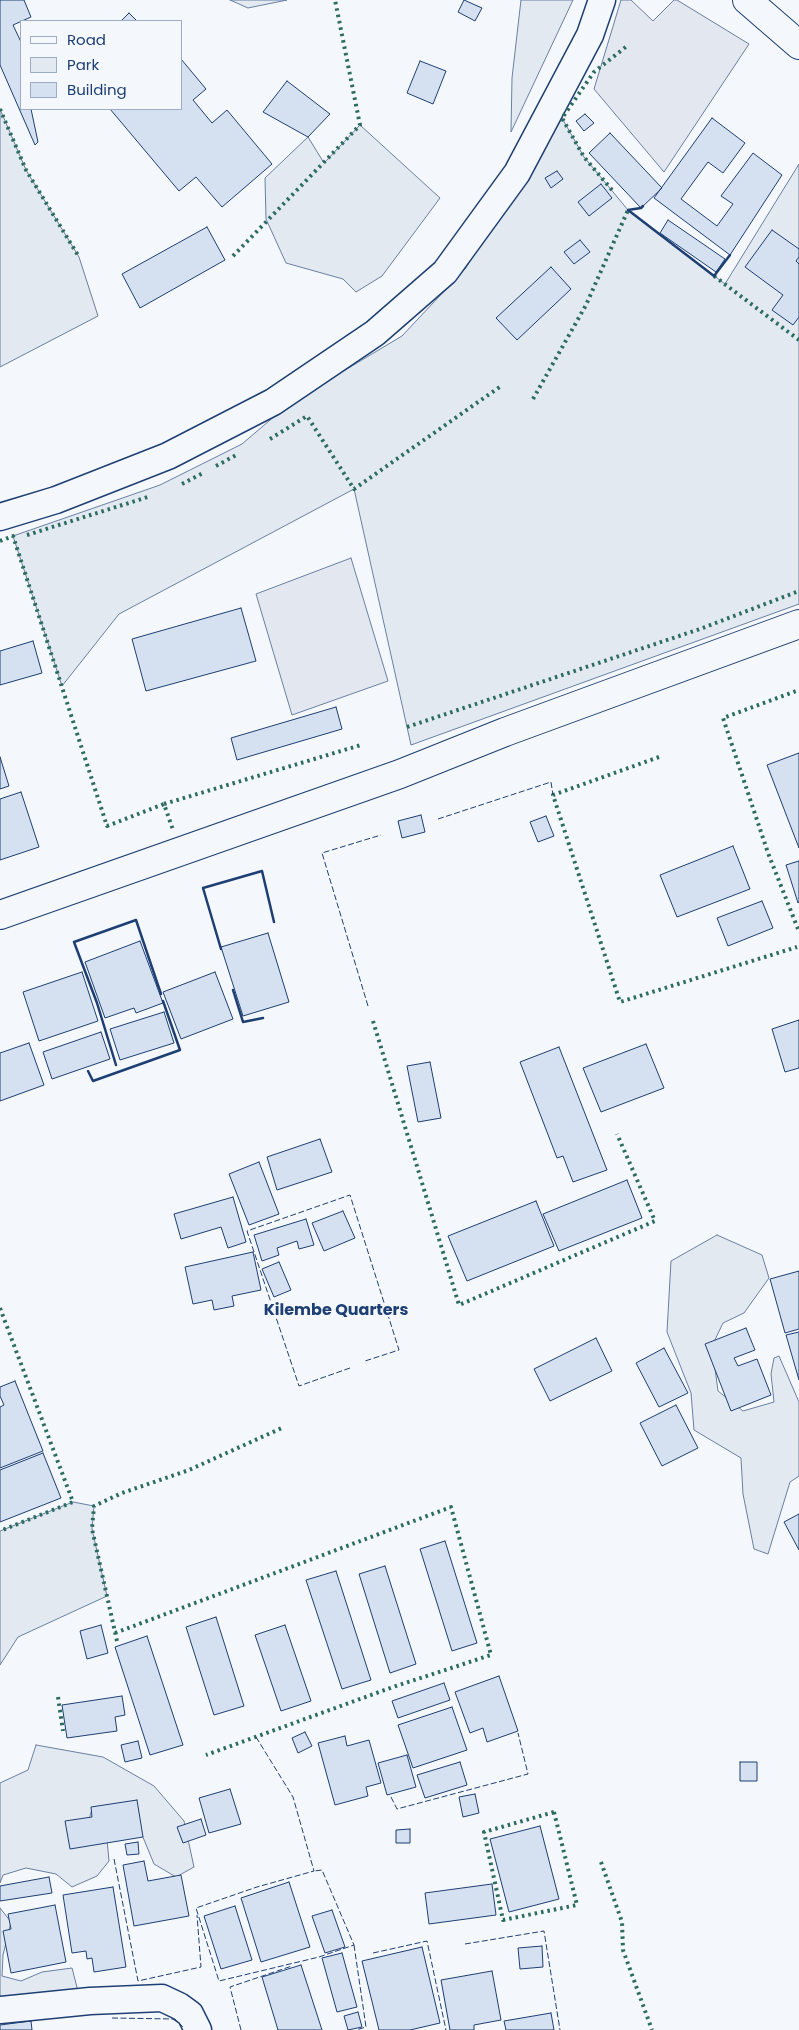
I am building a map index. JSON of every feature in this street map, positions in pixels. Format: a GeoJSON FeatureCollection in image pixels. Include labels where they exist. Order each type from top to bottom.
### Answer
{"type":"FeatureCollection","features":[{"type":"Feature","properties":{"kind":"main road"},"geometry":{"type":"LineString","coordinates":[[747,0],[799,45]]}},
{"type":"Feature","properties":{"kind":"main road"},"geometry":{"type":"LineString","coordinates":[[0,915],[400,774],[505,732],[799,624]]}},
{"type":"Feature","properties":{"kind":"street"},"geometry":{"type":"LineString","coordinates":[[0,517],[56,500],[168,456],[273,402],[374,333],[446,272],[517,173],[590,36],[602,0]]}},
{"type":"Feature","properties":{"kind":"street"},"geometry":{"type":"LineString","coordinates":[[0,2010],[90,2001],[162,1998],[190,2014],[198,2030]]}},
{"type":"Feature","properties":{"kind":"green space"},"geometry":{"type":"Polygon","coordinates":[[[230,0],[287,0],[248,8],[230,0]]]}},
{"type":"Feature","properties":{"kind":"green space"},"geometry":{"type":"Polygon","coordinates":[[[521,0],[573,0],[511,132],[512,78],[521,0]]]}},
{"type":"Feature","properties":{"kind":"green space"},"geometry":{"type":"Polygon","coordinates":[[[0,109],[26,170],[79,257],[98,316],[0,367],[0,109]]]}},
{"type":"Feature","properties":{"kind":"green space"},"geometry":{"type":"Polygon","coordinates":[[[562,118],[584,157],[628,210],[725,284],[799,164],[799,604],[411,745],[354,489],[119,614],[62,686],[13,536],[160,485],[242,444],[290,403],[402,336],[465,269],[562,118]]]}},
{"type":"Feature","properties":{"kind":"green space"},"geometry":{"type":"Polygon","coordinates":[[[360,125],[440,198],[382,276],[356,292],[343,279],[286,263],[266,219],[265,178],[308,137],[324,163],[360,125]]]}},
{"type":"Feature","properties":{"kind":"green space"},"geometry":{"type":"Polygon","coordinates":[[[717,1235],[762,1255],[769,1278],[744,1313],[723,1323],[712,1346],[718,1391],[743,1411],[774,1402],[771,1374],[774,1358],[779,1356],[799,1402],[799,1476],[790,1482],[768,1554],[754,1549],[743,1494],[741,1458],[694,1430],[691,1393],[667,1332],[671,1261],[717,1235]]]}},
{"type":"Feature","properties":{"kind":"green space"},"geometry":{"type":"Polygon","coordinates":[[[73,1502],[94,1506],[92,1529],[107,1596],[18,1637],[0,1665],[0,1531],[73,1502]]]}},
{"type":"Feature","properties":{"kind":"green space"},"geometry":{"type":"Polygon","coordinates":[[[36,1745],[103,1757],[154,1786],[184,1821],[194,1867],[176,1877],[154,1864],[140,1830],[92,1809],[88,1823],[107,1840],[109,1861],[97,1876],[72,1887],[56,1874],[26,1868],[3,1875],[0,1883],[0,1783],[28,1770],[36,1745]]]}},
{"type":"Feature","properties":{"kind":"green space"},"geometry":{"type":"Polygon","coordinates":[[[0,1908],[11,1922],[3,1955],[2,1976],[21,1981],[42,1972],[72,1968],[79,1995],[0,2014],[0,1908]]]}},
{"type":"Feature","properties":{"kind":"shaded area"},"geometry":{"type":"Polygon","coordinates":[[[621,0],[631,0],[653,21],[674,0],[677,0],[749,44],[664,172],[594,89],[621,0]]]}},
{"type":"Feature","properties":{"kind":"shaded area"},"geometry":{"type":"Polygon","coordinates":[[[351,558],[388,681],[292,715],[256,594],[351,558]]]}},
{"type":"Feature","properties":{"kind":"building"},"geometry":{"type":"Polygon","coordinates":[[[0,0],[24,0],[31,17],[20,20],[20,22],[13,25],[20,40],[20,110],[31,110],[38,142],[35,145],[0,65],[0,0]]]}},
{"type":"Feature","properties":{"kind":"building"},"geometry":{"type":"Polygon","coordinates":[[[464,0],[482,8],[475,21],[458,12],[464,0]]]}},
{"type":"Feature","properties":{"kind":"building"},"geometry":{"type":"Polygon","coordinates":[[[129,13],[136,20],[122,20],[129,13]]]}},
{"type":"Feature","properties":{"kind":"building"},"geometry":{"type":"Polygon","coordinates":[[[182,60],[206,89],[193,100],[212,123],[227,110],[272,164],[222,207],[196,177],[179,191],[111,110],[182,110],[182,60]]]}},
{"type":"Feature","properties":{"kind":"building"},"geometry":{"type":"Polygon","coordinates":[[[420,61],[446,71],[433,104],[407,93],[420,61]]]}},
{"type":"Feature","properties":{"kind":"building"},"geometry":{"type":"Polygon","coordinates":[[[287,81],[330,114],[308,137],[263,112],[287,81]]]}},
{"type":"Feature","properties":{"kind":"building"},"geometry":{"type":"Polygon","coordinates":[[[585,114],[594,123],[584,131],[576,121],[585,114]]]}},
{"type":"Feature","properties":{"kind":"building"},"geometry":{"type":"Polygon","coordinates":[[[712,118],[745,143],[723,173],[708,162],[681,199],[717,226],[733,204],[721,196],[753,153],[782,175],[730,255],[654,198],[712,118]]]}},
{"type":"Feature","properties":{"kind":"building"},"geometry":{"type":"Polygon","coordinates":[[[610,133],[662,188],[641,208],[589,153],[610,133]]]}},
{"type":"Feature","properties":{"kind":"building"},"geometry":{"type":"Polygon","coordinates":[[[557,171],[563,179],[551,188],[545,178],[557,171]]]}},
{"type":"Feature","properties":{"kind":"building"},"geometry":{"type":"Polygon","coordinates":[[[601,184],[612,198],[589,216],[578,202],[601,184]]]}},
{"type":"Feature","properties":{"kind":"building"},"geometry":{"type":"Polygon","coordinates":[[[668,220],[725,259],[716,272],[660,233],[668,220]]]}},
{"type":"Feature","properties":{"kind":"building"},"geometry":{"type":"Polygon","coordinates":[[[207,227],[225,260],[140,308],[122,274],[207,227]]]}},
{"type":"Feature","properties":{"kind":"building"},"geometry":{"type":"Polygon","coordinates":[[[772,230],[799,249],[799,257],[796,261],[799,264],[799,317],[793,325],[772,310],[783,295],[745,267],[772,230]]]}},
{"type":"Feature","properties":{"kind":"building"},"geometry":{"type":"Polygon","coordinates":[[[580,240],[590,252],[574,264],[564,252],[580,240]]]}},
{"type":"Feature","properties":{"kind":"building"},"geometry":{"type":"Polygon","coordinates":[[[551,267],[571,289],[517,340],[496,318],[551,267]]]}},
{"type":"Feature","properties":{"kind":"building"},"geometry":{"type":"Polygon","coordinates":[[[241,608],[256,661],[146,691],[132,639],[241,608]]]}},
{"type":"Feature","properties":{"kind":"building"},"geometry":{"type":"Polygon","coordinates":[[[33,641],[42,673],[0,685],[0,651],[33,641]]]}},
{"type":"Feature","properties":{"kind":"building"},"geometry":{"type":"Polygon","coordinates":[[[336,707],[342,729],[237,760],[231,738],[336,707]]]}},
{"type":"Feature","properties":{"kind":"building"},"geometry":{"type":"Polygon","coordinates":[[[799,753],[799,848],[767,765],[799,753]]]}},
{"type":"Feature","properties":{"kind":"building"},"geometry":{"type":"Polygon","coordinates":[[[0,757],[9,786],[0,789],[0,757]]]}},
{"type":"Feature","properties":{"kind":"building"},"geometry":{"type":"Polygon","coordinates":[[[21,792],[39,847],[0,860],[0,799],[21,792]]]}},
{"type":"Feature","properties":{"kind":"building"},"geometry":{"type":"Polygon","coordinates":[[[421,815],[425,832],[402,838],[398,821],[421,815]]]}},
{"type":"Feature","properties":{"kind":"building"},"geometry":{"type":"Polygon","coordinates":[[[546,816],[554,836],[538,842],[530,822],[546,816]]]}},
{"type":"Feature","properties":{"kind":"building"},"geometry":{"type":"Polygon","coordinates":[[[733,846],[750,889],[677,917],[660,875],[733,846]]]}},
{"type":"Feature","properties":{"kind":"building"},"geometry":{"type":"Polygon","coordinates":[[[799,861],[799,902],[798,903],[786,865],[799,861]]]}},
{"type":"Feature","properties":{"kind":"building"},"geometry":{"type":"Polygon","coordinates":[[[762,901],[773,928],[728,946],[717,918],[762,901]]]}},
{"type":"Feature","properties":{"kind":"building"},"geometry":{"type":"Polygon","coordinates":[[[268,933],[289,1002],[243,1016],[221,947],[268,933]]]}},
{"type":"Feature","properties":{"kind":"building"},"geometry":{"type":"Polygon","coordinates":[[[140,941],[163,1003],[136,1013],[134,1008],[105,1018],[85,962],[140,941]]]}},
{"type":"Feature","properties":{"kind":"building"},"geometry":{"type":"Polygon","coordinates":[[[82,972],[98,1021],[39,1041],[23,992],[82,972]]]}},
{"type":"Feature","properties":{"kind":"building"},"geometry":{"type":"Polygon","coordinates":[[[215,972],[233,1019],[181,1039],[163,992],[215,972]]]}},
{"type":"Feature","properties":{"kind":"building"},"geometry":{"type":"Polygon","coordinates":[[[164,1012],[174,1043],[120,1060],[110,1029],[164,1012]]]}},
{"type":"Feature","properties":{"kind":"building"},"geometry":{"type":"Polygon","coordinates":[[[799,1020],[799,1068],[785,1072],[772,1029],[799,1020]]]}},
{"type":"Feature","properties":{"kind":"building"},"geometry":{"type":"Polygon","coordinates":[[[101,1032],[110,1059],[52,1079],[43,1052],[101,1032]]]}},
{"type":"Feature","properties":{"kind":"building"},"geometry":{"type":"Polygon","coordinates":[[[29,1043],[44,1085],[0,1101],[0,1053],[29,1043]]]}},
{"type":"Feature","properties":{"kind":"building"},"geometry":{"type":"Polygon","coordinates":[[[646,1044],[664,1088],[601,1112],[583,1068],[646,1044]]]}},
{"type":"Feature","properties":{"kind":"building"},"geometry":{"type":"Polygon","coordinates":[[[559,1047],[607,1170],[573,1182],[563,1156],[557,1158],[520,1062],[559,1047]]]}},
{"type":"Feature","properties":{"kind":"building"},"geometry":{"type":"Polygon","coordinates":[[[430,1062],[441,1118],[418,1122],[407,1066],[430,1062]]]}},
{"type":"Feature","properties":{"kind":"building"},"geometry":{"type":"Polygon","coordinates":[[[320,1139],[332,1172],[277,1190],[267,1157],[320,1139]]]}},
{"type":"Feature","properties":{"kind":"building"},"geometry":{"type":"Polygon","coordinates":[[[259,1162],[279,1214],[249,1225],[229,1174],[259,1162]]]}},
{"type":"Feature","properties":{"kind":"building"},"geometry":{"type":"Polygon","coordinates":[[[627,1180],[642,1218],[559,1251],[543,1214],[627,1180]]]}},
{"type":"Feature","properties":{"kind":"building"},"geometry":{"type":"Polygon","coordinates":[[[233,1197],[246,1242],[228,1248],[221,1227],[181,1239],[174,1214],[233,1197]]]}},
{"type":"Feature","properties":{"kind":"building"},"geometry":{"type":"Polygon","coordinates":[[[536,1201],[554,1246],[467,1281],[448,1236],[536,1201]]]}},
{"type":"Feature","properties":{"kind":"building"},"geometry":{"type":"Polygon","coordinates":[[[343,1211],[355,1238],[324,1251],[312,1223],[343,1211]]]}},
{"type":"Feature","properties":{"kind":"building"},"geometry":{"type":"Polygon","coordinates":[[[306,1219],[314,1245],[299,1249],[297,1241],[277,1248],[279,1255],[262,1261],[254,1235],[306,1219]]]}},
{"type":"Feature","properties":{"kind":"building"},"geometry":{"type":"Polygon","coordinates":[[[253,1252],[261,1290],[232,1296],[234,1306],[214,1310],[212,1300],[193,1304],[185,1267],[253,1252]]]}},
{"type":"Feature","properties":{"kind":"building"},"geometry":{"type":"Polygon","coordinates":[[[279,1262],[291,1290],[274,1297],[262,1269],[279,1262]]]}},
{"type":"Feature","properties":{"kind":"building"},"geometry":{"type":"Polygon","coordinates":[[[799,1271],[799,1329],[785,1333],[770,1279],[799,1271]]]}},
{"type":"Feature","properties":{"kind":"building"},"geometry":{"type":"Polygon","coordinates":[[[746,1328],[755,1350],[734,1358],[738,1366],[757,1359],[771,1395],[731,1411],[705,1344],[746,1328]]]}},
{"type":"Feature","properties":{"kind":"building"},"geometry":{"type":"Polygon","coordinates":[[[799,1332],[799,1380],[786,1335],[799,1332]]]}},
{"type":"Feature","properties":{"kind":"building"},"geometry":{"type":"Polygon","coordinates":[[[596,1338],[612,1371],[550,1401],[534,1369],[596,1338]]]}},
{"type":"Feature","properties":{"kind":"building"},"geometry":{"type":"Polygon","coordinates":[[[664,1348],[688,1393],[659,1407],[636,1363],[664,1348]]]}},
{"type":"Feature","properties":{"kind":"building"},"geometry":{"type":"Polygon","coordinates":[[[15,1381],[43,1451],[0,1468],[0,1407],[4,1405],[0,1396],[0,1387],[15,1381]]]}},
{"type":"Feature","properties":{"kind":"building"},"geometry":{"type":"Polygon","coordinates":[[[676,1405],[698,1448],[662,1466],[640,1423],[676,1405]]]}},
{"type":"Feature","properties":{"kind":"building"},"geometry":{"type":"Polygon","coordinates":[[[43,1453],[61,1498],[0,1522],[0,1470],[43,1453]]]}},
{"type":"Feature","properties":{"kind":"building"},"geometry":{"type":"Polygon","coordinates":[[[799,1514],[799,1550],[784,1522],[799,1514]]]}},
{"type":"Feature","properties":{"kind":"building"},"geometry":{"type":"Polygon","coordinates":[[[445,1541],[477,1643],[452,1651],[420,1549],[445,1541]]]}},
{"type":"Feature","properties":{"kind":"building"},"geometry":{"type":"Polygon","coordinates":[[[385,1566],[416,1664],[390,1673],[359,1574],[385,1566]]]}},
{"type":"Feature","properties":{"kind":"building"},"geometry":{"type":"Polygon","coordinates":[[[336,1571],[371,1680],[342,1689],[306,1580],[336,1571]]]}},
{"type":"Feature","properties":{"kind":"building"},"geometry":{"type":"Polygon","coordinates":[[[216,1617],[244,1706],[214,1715],[186,1627],[216,1617]]]}},
{"type":"Feature","properties":{"kind":"building"},"geometry":{"type":"Polygon","coordinates":[[[101,1625],[108,1653],[87,1659],[80,1631],[101,1625]]]}},
{"type":"Feature","properties":{"kind":"building"},"geometry":{"type":"Polygon","coordinates":[[[285,1625],[311,1701],[281,1711],[255,1635],[285,1625]]]}},
{"type":"Feature","properties":{"kind":"building"},"geometry":{"type":"Polygon","coordinates":[[[147,1636],[183,1745],[150,1755],[115,1647],[147,1636]]]}},
{"type":"Feature","properties":{"kind":"building"},"geometry":{"type":"Polygon","coordinates":[[[499,1676],[518,1731],[487,1742],[483,1728],[470,1733],[455,1692],[499,1676]]]}},
{"type":"Feature","properties":{"kind":"building"},"geometry":{"type":"Polygon","coordinates":[[[444,1683],[450,1700],[398,1718],[392,1701],[444,1683]]]}},
{"type":"Feature","properties":{"kind":"building"},"geometry":{"type":"Polygon","coordinates":[[[122,1696],[125,1715],[115,1717],[117,1731],[67,1738],[62,1705],[122,1696]]]}},
{"type":"Feature","properties":{"kind":"building"},"geometry":{"type":"Polygon","coordinates":[[[452,1707],[467,1750],[413,1768],[398,1725],[452,1707]]]}},
{"type":"Feature","properties":{"kind":"building"},"geometry":{"type":"Polygon","coordinates":[[[305,1732],[312,1746],[298,1753],[292,1738],[305,1732]]]}},
{"type":"Feature","properties":{"kind":"building"},"geometry":{"type":"Polygon","coordinates":[[[345,1736],[347,1746],[369,1740],[381,1783],[366,1787],[368,1796],[335,1805],[318,1743],[345,1736]]]}},
{"type":"Feature","properties":{"kind":"building"},"geometry":{"type":"Polygon","coordinates":[[[138,1741],[142,1758],[125,1762],[121,1745],[138,1741]]]}},
{"type":"Feature","properties":{"kind":"building"},"geometry":{"type":"Polygon","coordinates":[[[407,1755],[416,1787],[387,1795],[378,1763],[407,1755]]]}},
{"type":"Feature","properties":{"kind":"building"},"geometry":{"type":"Polygon","coordinates":[[[460,1762],[467,1785],[425,1798],[417,1775],[460,1762]]]}},
{"type":"Feature","properties":{"kind":"building"},"geometry":{"type":"Polygon","coordinates":[[[740,1762],[757,1762],[757,1781],[740,1781],[740,1762]]]}},
{"type":"Feature","properties":{"kind":"building"},"geometry":{"type":"Polygon","coordinates":[[[230,1789],[241,1824],[209,1833],[199,1798],[230,1789]]]}},
{"type":"Feature","properties":{"kind":"building"},"geometry":{"type":"Polygon","coordinates":[[[475,1794],[479,1813],[463,1817],[459,1797],[475,1794]]]}},
{"type":"Feature","properties":{"kind":"building"},"geometry":{"type":"Polygon","coordinates":[[[137,1800],[143,1837],[70,1849],[65,1821],[92,1817],[91,1807],[137,1800]]]}},
{"type":"Feature","properties":{"kind":"building"},"geometry":{"type":"Polygon","coordinates":[[[201,1819],[206,1835],[183,1843],[177,1827],[201,1819]]]}},
{"type":"Feature","properties":{"kind":"building"},"geometry":{"type":"Polygon","coordinates":[[[540,1826],[559,1899],[509,1912],[490,1839],[540,1826]]]}},
{"type":"Feature","properties":{"kind":"building"},"geometry":{"type":"Polygon","coordinates":[[[410,1829],[410,1843],[396,1843],[396,1830],[410,1829]]]}},
{"type":"Feature","properties":{"kind":"building"},"geometry":{"type":"Polygon","coordinates":[[[138,1842],[139,1854],[127,1855],[125,1844],[138,1842]]]}},
{"type":"Feature","properties":{"kind":"building"},"geometry":{"type":"Polygon","coordinates":[[[144,1861],[148,1881],[181,1875],[189,1916],[134,1926],[123,1865],[144,1861]]]}},
{"type":"Feature","properties":{"kind":"building"},"geometry":{"type":"Polygon","coordinates":[[[49,1877],[52,1893],[0,1901],[0,1886],[49,1877]]]}},
{"type":"Feature","properties":{"kind":"building"},"geometry":{"type":"Polygon","coordinates":[[[289,1882],[310,1947],[261,1962],[241,1898],[289,1882]]]}},
{"type":"Feature","properties":{"kind":"building"},"geometry":{"type":"Polygon","coordinates":[[[492,1884],[496,1915],[429,1924],[425,1893],[492,1884]]]}},
{"type":"Feature","properties":{"kind":"building"},"geometry":{"type":"Polygon","coordinates":[[[113,1887],[126,1967],[94,1972],[92,1958],[87,1959],[86,1951],[72,1953],[63,1895],[113,1887]]]}},
{"type":"Feature","properties":{"kind":"building"},"geometry":{"type":"Polygon","coordinates":[[[55,1905],[66,1962],[11,1973],[3,1931],[11,1929],[8,1914],[55,1905]]]}},
{"type":"Feature","properties":{"kind":"building"},"geometry":{"type":"Polygon","coordinates":[[[235,1906],[252,1960],[221,1969],[204,1916],[235,1906]]]}},
{"type":"Feature","properties":{"kind":"building"},"geometry":{"type":"Polygon","coordinates":[[[332,1910],[345,1947],[325,1953],[312,1916],[332,1910]]]}},
{"type":"Feature","properties":{"kind":"building"},"geometry":{"type":"Polygon","coordinates":[[[542,1946],[543,1967],[520,1969],[518,1948],[542,1946]]]}},
{"type":"Feature","properties":{"kind":"building"},"geometry":{"type":"Polygon","coordinates":[[[422,1947],[440,2023],[410,2030],[379,2030],[362,1961],[422,1947]]]}},
{"type":"Feature","properties":{"kind":"building"},"geometry":{"type":"Polygon","coordinates":[[[342,1953],[357,2007],[337,2012],[322,1958],[342,1953]]]}},
{"type":"Feature","properties":{"kind":"building"},"geometry":{"type":"Polygon","coordinates":[[[301,1965],[322,2030],[278,2030],[262,1977],[301,1965]]]}},
{"type":"Feature","properties":{"kind":"building"},"geometry":{"type":"Polygon","coordinates":[[[492,1971],[501,2020],[474,2025],[474,2030],[450,2030],[441,1980],[492,1971]]]}},
{"type":"Feature","properties":{"kind":"building"},"geometry":{"type":"Polygon","coordinates":[[[358,2012],[362,2027],[348,2030],[344,2016],[358,2012]]]}},
{"type":"Feature","properties":{"kind":"building"},"geometry":{"type":"Polygon","coordinates":[[[551,2013],[554,2030],[506,2030],[504,2021],[551,2013]]]}},
{"type":"Feature","properties":{"kind":"building"},"geometry":{"type":"Polygon","coordinates":[[[31,2021],[32,2030],[0,2030],[0,2025],[31,2021]]]}},
{"type":"Feature","properties":{"kind":"hedge"},"geometry":{"type":"LineString","coordinates":[[233,256],[360,125],[335,0]]}},
{"type":"Feature","properties":{"kind":"hedge"},"geometry":{"type":"LineString","coordinates":[[612,190],[584,157],[562,118],[594,72],[627,46]]}},
{"type":"Feature","properties":{"kind":"hedge"},"geometry":{"type":"LineString","coordinates":[[0,109],[26,170],[79,257]]}},
{"type":"Feature","properties":{"kind":"hedge"},"geometry":{"type":"LineString","coordinates":[[533,399],[586,305],[628,210]]}},
{"type":"Feature","properties":{"kind":"hedge"},"geometry":{"type":"LineString","coordinates":[[714,276],[799,340]]}},
{"type":"Feature","properties":{"kind":"hedge"},"geometry":{"type":"LineString","coordinates":[[270,439],[307,416],[354,489],[501,386]]}},
{"type":"Feature","properties":{"kind":"hedge"},"geometry":{"type":"LineString","coordinates":[[216,466],[238,454]]}},
{"type":"Feature","properties":{"kind":"hedge"},"geometry":{"type":"LineString","coordinates":[[182,484],[203,473]]}},
{"type":"Feature","properties":{"kind":"hedge"},"geometry":{"type":"LineString","coordinates":[[27,535],[151,496]]}},
{"type":"Feature","properties":{"kind":"hedge"},"geometry":{"type":"LineString","coordinates":[[0,541],[13,536],[107,826],[164,804],[173,830]]}},
{"type":"Feature","properties":{"kind":"hedge"},"geometry":{"type":"LineString","coordinates":[[407,727],[700,629],[799,591]]}},
{"type":"Feature","properties":{"kind":"hedge"},"geometry":{"type":"LineString","coordinates":[[798,929],[768,853],[723,718],[799,690]]}},
{"type":"Feature","properties":{"kind":"hedge"},"geometry":{"type":"LineString","coordinates":[[164,804],[361,745]]}},
{"type":"Feature","properties":{"kind":"hedge"},"geometry":{"type":"LineString","coordinates":[[659,757],[553,795],[620,1002],[797,947]]}},
{"type":"Feature","properties":{"kind":"hedge"},"geometry":{"type":"LineString","coordinates":[[373,1021],[459,1305],[655,1221],[617,1134]]}},
{"type":"Feature","properties":{"kind":"hedge"},"geometry":{"type":"LineString","coordinates":[[0,1308],[73,1502],[0,1531]]}},
{"type":"Feature","properties":{"kind":"hedge"},"geometry":{"type":"LineString","coordinates":[[117,1641],[92,1529],[94,1506],[122,1493],[189,1470],[284,1427]]}},
{"type":"Feature","properties":{"kind":"hedge"},"geometry":{"type":"LineString","coordinates":[[115,1633],[451,1507],[491,1655],[393,1687],[206,1755]]}},
{"type":"Feature","properties":{"kind":"hedge"},"geometry":{"type":"LineString","coordinates":[[58,1697],[63,1731]]}},
{"type":"Feature","properties":{"kind":"hedge"},"geometry":{"type":"LineString","coordinates":[[554,1812],[577,1905],[503,1920],[484,1832],[554,1812]]}},
{"type":"Feature","properties":{"kind":"hedge"},"geometry":{"type":"LineString","coordinates":[[601,1862],[622,1922],[623,1950],[652,2030]]}},
{"type":"Feature","properties":{"kind":"fence"},"geometry":{"type":"LineString","coordinates":[[438,819],[551,782],[553,795]]}},
{"type":"Feature","properties":{"kind":"fence"},"geometry":{"type":"LineString","coordinates":[[368,1006],[322,853],[381,835]]}},
{"type":"Feature","properties":{"kind":"fence"},"geometry":{"type":"LineString","coordinates":[[350,1368],[299,1386],[247,1231],[350,1195],[399,1350],[365,1361]]}},
{"type":"Feature","properties":{"kind":"fence"},"geometry":{"type":"LineString","coordinates":[[391,1797],[397,1809],[528,1774],[518,1733]]}},
{"type":"Feature","properties":{"kind":"fence"},"geometry":{"type":"LineString","coordinates":[[256,1737],[293,1797],[314,1871],[257,1887],[196,1908],[219,1981],[319,1957],[354,1945],[322,1870],[314,1871]]}},
{"type":"Feature","properties":{"kind":"fence"},"geometry":{"type":"LineString","coordinates":[[114,1859],[138,1981],[201,1967],[197,1915]]}},
{"type":"Feature","properties":{"kind":"fence"},"geometry":{"type":"LineString","coordinates":[[465,1944],[544,1931],[560,2030]]}},
{"type":"Feature","properties":{"kind":"fence"},"geometry":{"type":"LineString","coordinates":[[373,1953],[427,1941],[446,2030]]}},
{"type":"Feature","properties":{"kind":"fence"},"geometry":{"type":"LineString","coordinates":[[354,1945],[366,2027],[356,2030]]}},
{"type":"Feature","properties":{"kind":"fence"},"geometry":{"type":"LineString","coordinates":[[241,2030],[230,1987],[292,1966]]}},
{"type":"Feature","properties":{"kind":"fence"},"geometry":{"type":"LineString","coordinates":[[112,2018],[175,2019],[183,2027]]}},
{"type":"Feature","properties":{"kind":"wall"},"geometry":{"type":"LineString","coordinates":[[643,206],[628,210],[714,276],[730,255]]}},
{"type":"Feature","properties":{"kind":"wall"},"geometry":{"type":"LineString","coordinates":[[221,949],[203,888],[262,871],[274,922]]}},
{"type":"Feature","properties":{"kind":"wall"},"geometry":{"type":"LineString","coordinates":[[116,1065],[97,1003],[74,942],[136,920],[161,994]]}},
{"type":"Feature","properties":{"kind":"wall"},"geometry":{"type":"LineString","coordinates":[[233,990],[243,1022],[263,1018]]}},
{"type":"Feature","properties":{"kind":"wall"},"geometry":{"type":"LineString","coordinates":[[88,1071],[93,1081],[180,1050],[163,1001]]}},
{"type":"Feature","properties":{"kind":"district","name":"Kilembe Quarters"},"geometry":{"type":"Point","coordinates":[336,1311]}}]}
